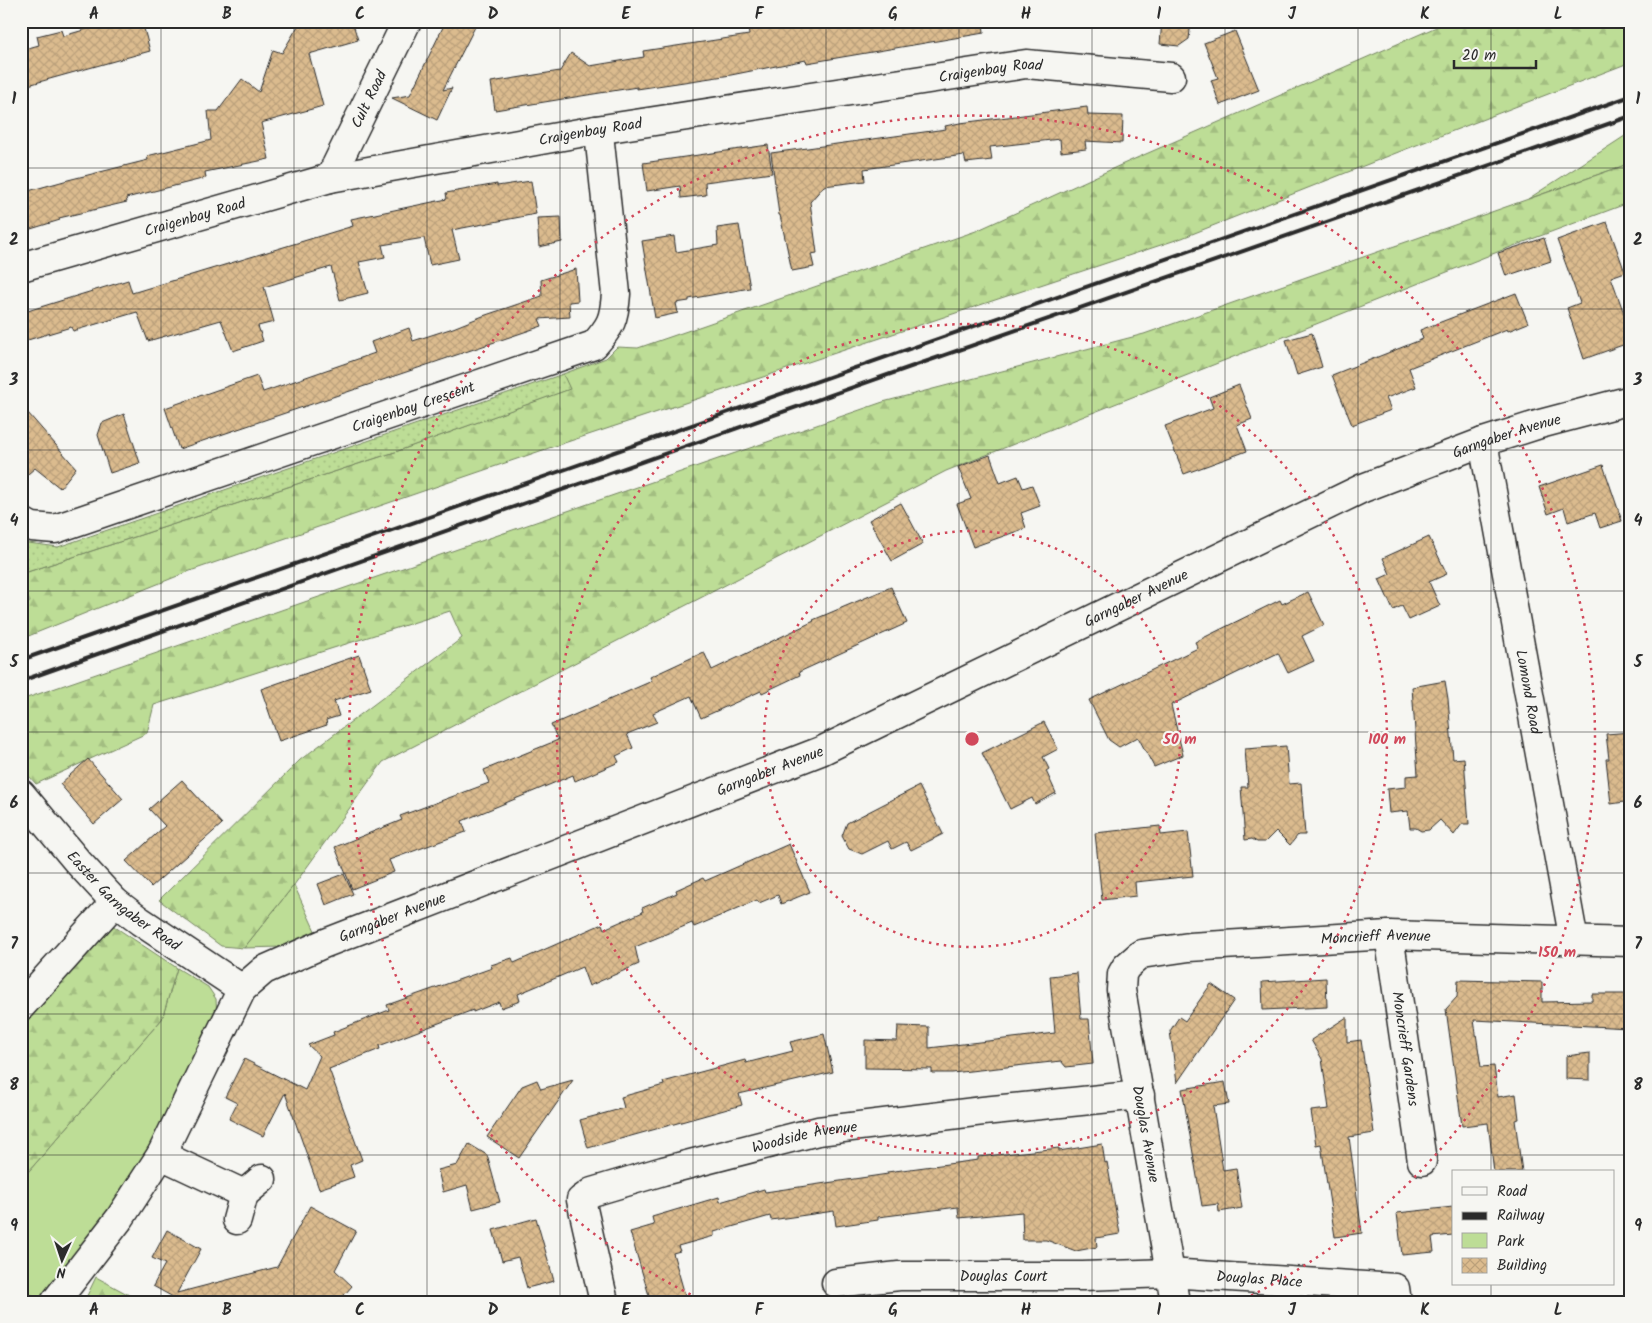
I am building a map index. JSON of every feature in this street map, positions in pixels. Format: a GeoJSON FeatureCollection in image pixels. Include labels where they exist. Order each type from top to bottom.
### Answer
{"type":"FeatureCollection","features":[{"type":"Feature","properties":{"kind":"street","name":"Cult Road"},"geometry":{"type":"LineString","coordinates":[[330,178],[407,21]]}},
{"type":"Feature","properties":{"kind":"street","name":"Craigenbay Road"},"geometry":{"type":"LineString","coordinates":[[21,267],[330,178],[596,130],[1026,64],[1171,77]]}},
{"type":"Feature","properties":{"kind":"street","name":"Craigenbay Crescent"},"geometry":{"type":"LineString","coordinates":[[21,521],[32,527],[56,529],[594,345],[608,329],[614,313],[616,294],[600,143],[596,130]]}},
{"type":"Feature","properties":{"kind":"street","name":"Garngaber Avenue"},"geometry":{"type":"LineString","coordinates":[[55,1302],[120,1218],[162,1155],[242,989],[264,970],[323,944],[821,751],[1363,488],[1483,442],[1540,424],[1631,400]]}},
{"type":"Feature","properties":{"kind":"street","name":"Lomond Road"},"geometry":{"type":"LineString","coordinates":[[1483,442],[1574,940]]}},
{"type":"Feature","properties":{"kind":"street","name":"Easter Garngaber Road"},"geometry":{"type":"LineString","coordinates":[[21,794],[77,861],[116,902],[140,921],[242,989]]}},
{"type":"Feature","properties":{"kind":"street"},"geometry":{"type":"LineString","coordinates":[[21,1006],[116,902]]}},
{"type":"Feature","properties":{"kind":"street","name":"Moncrieff Avenue"},"geometry":{"type":"LineString","coordinates":[[1126,967],[1141,954],[1189,947],[1389,935],[1631,942]]}},
{"type":"Feature","properties":{"kind":"street","name":"Moncrieff Gardens"},"geometry":{"type":"LineString","coordinates":[[1389,935],[1422,1161]]}},
{"type":"Feature","properties":{"kind":"street","name":"Douglas Avenue"},"geometry":{"type":"LineString","coordinates":[[1126,967],[1122,974],[1121,990],[1175,1302]]}},
{"type":"Feature","properties":{"kind":"street","name":"Woodside Avenue"},"geometry":{"type":"LineString","coordinates":[[604,1302],[581,1200],[592,1192],[663,1171],[818,1131],[983,1111],[1140,1095]]}},
{"type":"Feature","properties":{"kind":"street"},"geometry":{"type":"LineString","coordinates":[[162,1155],[253,1186],[237,1220]]}},
{"type":"Feature","properties":{"kind":"street","name":"Douglas Court"},"geometry":{"type":"LineString","coordinates":[[836,1283],[899,1276],[1084,1276],[1170,1273]]}},
{"type":"Feature","properties":{"kind":"street","name":"Douglas Place"},"geometry":{"type":"LineString","coordinates":[[1170,1273],[1395,1288],[1397,1302]]}},
{"type":"Feature","properties":{"kind":"green space"},"geometry":{"type":"Polygon","coordinates":[[[1450,21],[1631,21],[1631,62],[1182,238],[543,450],[190,571],[21,639],[21,605],[30,602],[21,581],[21,574],[398,451],[569,389],[563,374],[606,358],[617,347],[638,348],[976,231],[1123,164],[1450,21]]]}},
{"type":"Feature","properties":{"kind":"green space"},"geometry":{"type":"Polygon","coordinates":[[[1631,132],[1631,163],[1528,199],[1631,132]]]}},
{"type":"Feature","properties":{"kind":"green space"},"geometry":{"type":"Polygon","coordinates":[[[1631,163],[1631,202],[1500,251],[946,471],[383,762],[294,885],[244,948],[221,946],[159,900],[300,760],[462,638],[450,611],[154,705],[147,733],[36,784],[21,767],[21,700],[883,402],[1144,334],[1631,163]]]}},
{"type":"Feature","properties":{"kind":"green space"},"geometry":{"type":"Polygon","coordinates":[[[563,374],[570,389],[398,451],[21,574],[21,542],[58,547],[563,374]]]}},
{"type":"Feature","properties":{"kind":"green space"},"geometry":{"type":"Polygon","coordinates":[[[294,885],[316,933],[281,947],[244,948],[294,885]]]}},
{"type":"Feature","properties":{"kind":"green space"},"geometry":{"type":"Polygon","coordinates":[[[112,925],[177,968],[162,1019],[21,1180],[21,1023],[112,925]]]}},
{"type":"Feature","properties":{"kind":"green space"},"geometry":{"type":"Polygon","coordinates":[[[177,968],[208,987],[216,999],[217,1018],[155,1151],[41,1298],[21,1291],[21,1180],[162,1019],[177,968]]]}},
{"type":"Feature","properties":{"kind":"green space"},"geometry":{"type":"Polygon","coordinates":[[[96,1277],[142,1302],[84,1302],[96,1277]]]}},
{"type":"Feature","properties":{"kind":"building"},"geometry":{"type":"Polygon","coordinates":[[[115,21],[142,21],[150,51],[21,87],[21,50],[39,45],[37,36],[61,30],[63,36],[115,21]]]}},
{"type":"Feature","properties":{"kind":"building"},"geometry":{"type":"Polygon","coordinates":[[[301,21],[352,21],[358,40],[309,54],[323,106],[261,123],[269,159],[205,172],[206,178],[126,198],[127,202],[59,218],[60,220],[21,232],[21,193],[148,160],[147,156],[211,140],[208,111],[218,111],[242,79],[259,92],[273,50],[282,53],[301,21]]]}},
{"type":"Feature","properties":{"kind":"building"},"geometry":{"type":"Polygon","coordinates":[[[446,21],[478,21],[443,90],[452,88],[437,120],[392,98],[410,95],[446,21]]]}},
{"type":"Feature","properties":{"kind":"building"},"geometry":{"type":"Polygon","coordinates":[[[747,21],[983,21],[984,33],[807,63],[806,60],[731,75],[637,89],[637,87],[495,110],[491,82],[560,71],[571,53],[590,66],[644,57],[643,51],[749,35],[747,21]]]}},
{"type":"Feature","properties":{"kind":"building"},"geometry":{"type":"Polygon","coordinates":[[[1162,21],[1191,21],[1189,39],[1179,46],[1160,44],[1162,21]]]}},
{"type":"Feature","properties":{"kind":"building"},"geometry":{"type":"Polygon","coordinates":[[[1235,31],[1259,90],[1220,105],[1211,80],[1218,78],[1204,43],[1235,31]]]}},
{"type":"Feature","properties":{"kind":"building"},"geometry":{"type":"Polygon","coordinates":[[[1087,107],[1088,115],[1123,116],[1122,143],[1085,141],[1086,149],[1061,152],[1060,139],[990,147],[992,160],[966,163],[964,155],[864,169],[865,181],[824,186],[810,202],[817,253],[811,254],[814,267],[792,271],[779,215],[771,153],[946,129],[945,126],[960,123],[1087,107]]]}},
{"type":"Feature","properties":{"kind":"building"},"geometry":{"type":"Polygon","coordinates":[[[768,145],[772,173],[705,182],[706,195],[681,198],[680,186],[647,191],[643,163],[768,145]]]}},
{"type":"Feature","properties":{"kind":"building"},"geometry":{"type":"Polygon","coordinates":[[[531,181],[536,214],[452,230],[459,259],[430,265],[424,238],[382,245],[385,257],[359,262],[368,293],[340,300],[331,267],[264,287],[274,322],[258,326],[263,341],[233,351],[221,320],[148,341],[137,312],[73,331],[71,327],[21,342],[21,313],[128,280],[132,293],[353,226],[351,219],[447,199],[446,193],[497,184],[497,186],[531,181]]]}},
{"type":"Feature","properties":{"kind":"building"},"geometry":{"type":"Polygon","coordinates":[[[561,217],[562,242],[539,247],[537,218],[561,217]]]}},
{"type":"Feature","properties":{"kind":"building"},"geometry":{"type":"Polygon","coordinates":[[[1607,222],[1625,272],[1611,277],[1631,333],[1631,342],[1584,359],[1567,308],[1580,303],[1557,240],[1607,222]]]}},
{"type":"Feature","properties":{"kind":"building"},"geometry":{"type":"Polygon","coordinates":[[[739,225],[750,288],[676,303],[678,313],[655,318],[642,241],[674,236],[676,252],[718,245],[717,228],[739,225]]]}},
{"type":"Feature","properties":{"kind":"building"},"geometry":{"type":"Polygon","coordinates":[[[1544,238],[1551,261],[1506,276],[1498,253],[1544,238]]]}},
{"type":"Feature","properties":{"kind":"building"},"geometry":{"type":"Polygon","coordinates":[[[576,269],[578,301],[569,302],[570,317],[539,319],[542,326],[179,449],[165,408],[257,376],[263,392],[375,353],[371,342],[409,328],[413,341],[453,328],[542,296],[541,280],[576,269]]]}},
{"type":"Feature","properties":{"kind":"building"},"geometry":{"type":"Polygon","coordinates":[[[1516,293],[1528,323],[1508,331],[1507,329],[1409,368],[1416,387],[1386,398],[1391,410],[1352,425],[1332,375],[1423,339],[1420,330],[1516,293]]]}},
{"type":"Feature","properties":{"kind":"building"},"geometry":{"type":"Polygon","coordinates":[[[1312,333],[1322,367],[1297,375],[1286,340],[1312,333]]]}},
{"type":"Feature","properties":{"kind":"building"},"geometry":{"type":"Polygon","coordinates":[[[1239,385],[1252,419],[1237,425],[1247,451],[1184,474],[1165,426],[1213,408],[1209,397],[1239,385]]]}},
{"type":"Feature","properties":{"kind":"building"},"geometry":{"type":"Polygon","coordinates":[[[21,405],[76,468],[60,488],[35,468],[21,480],[21,405]]]}},
{"type":"Feature","properties":{"kind":"building"},"geometry":{"type":"Polygon","coordinates":[[[124,414],[140,463],[110,473],[98,435],[102,423],[124,414]]]}},
{"type":"Feature","properties":{"kind":"building"},"geometry":{"type":"Polygon","coordinates":[[[990,455],[1000,483],[1018,476],[1023,488],[1032,485],[1040,506],[1021,513],[1026,528],[973,547],[957,504],[971,499],[958,467],[990,455]]]}},
{"type":"Feature","properties":{"kind":"building"},"geometry":{"type":"Polygon","coordinates":[[[1603,465],[1622,521],[1600,528],[1595,513],[1568,522],[1564,508],[1548,514],[1539,487],[1603,465]]]}},
{"type":"Feature","properties":{"kind":"building"},"geometry":{"type":"Polygon","coordinates":[[[901,503],[923,544],[892,561],[869,520],[901,503]]]}},
{"type":"Feature","properties":{"kind":"building"},"geometry":{"type":"Polygon","coordinates":[[[1429,537],[1447,574],[1429,582],[1440,606],[1409,620],[1402,606],[1393,610],[1379,579],[1390,574],[1383,558],[1429,537]]]}},
{"type":"Feature","properties":{"kind":"building"},"geometry":{"type":"Polygon","coordinates":[[[891,587],[907,623],[799,672],[800,675],[762,693],[761,691],[701,718],[691,696],[653,713],[657,722],[627,734],[633,748],[616,756],[619,762],[575,781],[573,775],[462,821],[466,832],[389,860],[394,872],[352,889],[335,847],[402,820],[400,816],[489,783],[484,770],[558,740],[551,725],[652,681],[650,677],[704,652],[712,670],[813,620],[891,587]]]}},
{"type":"Feature","properties":{"kind":"building"},"geometry":{"type":"Polygon","coordinates":[[[1308,592],[1324,625],[1302,636],[1314,661],[1288,673],[1278,653],[1171,705],[1183,755],[1154,767],[1138,737],[1119,747],[1109,740],[1089,700],[1198,648],[1195,642],[1280,600],[1282,604],[1308,592]]]}},
{"type":"Feature","properties":{"kind":"building"},"geometry":{"type":"Polygon","coordinates":[[[359,655],[371,689],[334,701],[339,716],[326,720],[327,725],[279,741],[261,689],[359,655]]]}},
{"type":"Feature","properties":{"kind":"building"},"geometry":{"type":"Polygon","coordinates":[[[1445,681],[1453,759],[1464,758],[1469,824],[1462,824],[1454,835],[1440,820],[1429,830],[1421,831],[1416,828],[1410,828],[1408,811],[1389,813],[1387,789],[1406,787],[1406,776],[1418,775],[1412,687],[1445,681]]]}},
{"type":"Feature","properties":{"kind":"building"},"geometry":{"type":"Polygon","coordinates":[[[1044,722],[1058,749],[1043,757],[1049,769],[1046,771],[1056,793],[1035,804],[1032,798],[1010,809],[982,753],[1044,722]]]}},
{"type":"Feature","properties":{"kind":"building"},"geometry":{"type":"Polygon","coordinates":[[[1631,732],[1631,801],[1611,804],[1606,759],[1609,759],[1606,734],[1631,732]]]}},
{"type":"Feature","properties":{"kind":"building"},"geometry":{"type":"Polygon","coordinates":[[[1286,746],[1289,784],[1301,783],[1305,835],[1298,835],[1290,845],[1276,831],[1265,842],[1257,842],[1252,839],[1245,840],[1241,787],[1248,787],[1245,749],[1286,746]]]}},
{"type":"Feature","properties":{"kind":"building"},"geometry":{"type":"Polygon","coordinates":[[[88,759],[123,799],[94,824],[60,784],[88,759]]]}},
{"type":"Feature","properties":{"kind":"building"},"geometry":{"type":"Polygon","coordinates":[[[182,780],[222,824],[151,887],[126,861],[165,826],[149,809],[182,780]]]}},
{"type":"Feature","properties":{"kind":"building"},"geometry":{"type":"Polygon","coordinates":[[[919,786],[943,834],[911,850],[906,842],[892,849],[888,841],[862,854],[849,849],[842,836],[847,823],[919,786]]]}},
{"type":"Feature","properties":{"kind":"building"},"geometry":{"type":"Polygon","coordinates":[[[1160,826],[1161,835],[1188,832],[1193,876],[1135,882],[1136,896],[1102,900],[1095,833],[1160,826]]]}},
{"type":"Feature","properties":{"kind":"building"},"geometry":{"type":"Polygon","coordinates":[[[789,844],[810,892],[781,904],[778,895],[759,903],[757,900],[694,927],[692,923],[635,947],[639,964],[589,986],[582,967],[518,994],[520,1001],[501,1008],[499,1002],[473,1012],[473,1010],[379,1046],[380,1049],[329,1069],[362,1160],[350,1165],[354,1177],[319,1189],[285,1093],[263,1136],[229,1119],[237,1103],[225,1097],[244,1059],[305,1090],[320,1056],[308,1045],[334,1035],[333,1032],[389,1010],[387,1005],[492,968],[491,965],[512,958],[514,963],[602,924],[604,929],[643,912],[642,908],[677,893],[676,890],[703,878],[705,881],[789,844]]]}},
{"type":"Feature","properties":{"kind":"building"},"geometry":{"type":"Polygon","coordinates":[[[344,874],[353,894],[326,905],[318,884],[344,874]]]}},
{"type":"Feature","properties":{"kind":"building"},"geometry":{"type":"Polygon","coordinates":[[[1077,973],[1081,1019],[1089,1019],[1093,1064],[1066,1067],[1061,1061],[952,1073],[932,1073],[932,1069],[865,1068],[865,1040],[897,1041],[898,1026],[929,1027],[929,1048],[1055,1033],[1050,976],[1077,973]]]}},
{"type":"Feature","properties":{"kind":"building"},"geometry":{"type":"Polygon","coordinates":[[[1326,978],[1327,1007],[1263,1010],[1262,982],[1326,978]]]}},
{"type":"Feature","properties":{"kind":"building"},"geometry":{"type":"Polygon","coordinates":[[[1458,980],[1542,982],[1542,1002],[1592,1001],[1592,994],[1629,994],[1629,1028],[1474,1020],[1481,1067],[1494,1066],[1498,1097],[1516,1094],[1519,1119],[1515,1120],[1522,1170],[1494,1170],[1488,1123],[1462,1126],[1446,1009],[1457,997],[1458,980]]]}},
{"type":"Feature","properties":{"kind":"building"},"geometry":{"type":"Polygon","coordinates":[[[1211,984],[1234,1000],[1177,1083],[1170,1031],[1179,1017],[1185,1021],[1211,984]]]}},
{"type":"Feature","properties":{"kind":"building"},"geometry":{"type":"Polygon","coordinates":[[[1347,1017],[1347,1042],[1361,1040],[1374,1133],[1349,1137],[1362,1233],[1335,1237],[1321,1144],[1316,1145],[1311,1111],[1329,1109],[1322,1059],[1311,1040],[1347,1017]]]}},
{"type":"Feature","properties":{"kind":"building"},"geometry":{"type":"Polygon","coordinates":[[[824,1034],[833,1072],[739,1094],[742,1105],[588,1148],[580,1120],[624,1108],[621,1097],[664,1085],[663,1082],[745,1060],[746,1063],[793,1051],[790,1042],[824,1034]]]}},
{"type":"Feature","properties":{"kind":"building"},"geometry":{"type":"Polygon","coordinates":[[[1590,1053],[1590,1080],[1566,1079],[1566,1056],[1590,1053]]]}},
{"type":"Feature","properties":{"kind":"building"},"geometry":{"type":"Polygon","coordinates":[[[537,1080],[541,1089],[573,1080],[519,1158],[487,1137],[522,1086],[537,1080]]]}},
{"type":"Feature","properties":{"kind":"building"},"geometry":{"type":"Polygon","coordinates":[[[1225,1082],[1229,1104],[1213,1106],[1223,1170],[1236,1168],[1242,1208],[1219,1212],[1218,1204],[1202,1206],[1182,1089],[1225,1082]]]}},
{"type":"Feature","properties":{"kind":"building"},"geometry":{"type":"Polygon","coordinates":[[[469,1144],[487,1155],[500,1202],[473,1209],[467,1185],[443,1192],[438,1170],[457,1165],[469,1144]]]}},
{"type":"Feature","properties":{"kind":"building"},"geometry":{"type":"Polygon","coordinates":[[[1102,1144],[1120,1234],[1096,1238],[1097,1247],[1076,1251],[1046,1240],[1023,1240],[1022,1212],[959,1218],[958,1207],[878,1217],[878,1220],[836,1226],[834,1211],[771,1220],[770,1216],[714,1232],[714,1236],[678,1246],[680,1251],[673,1253],[687,1302],[651,1302],[630,1232],[654,1225],[652,1217],[719,1197],[720,1202],[764,1189],[765,1192],[888,1174],[887,1172],[978,1160],[978,1157],[1059,1148],[1059,1151],[1102,1144]]]}},
{"type":"Feature","properties":{"kind":"building"},"geometry":{"type":"Polygon","coordinates":[[[310,1206],[356,1231],[335,1270],[352,1286],[338,1302],[173,1302],[173,1297],[153,1286],[165,1264],[152,1258],[167,1230],[201,1249],[177,1293],[277,1267],[310,1206]]]}},
{"type":"Feature","properties":{"kind":"building"},"geometry":{"type":"Polygon","coordinates":[[[1452,1207],[1452,1235],[1432,1237],[1434,1252],[1402,1255],[1397,1213],[1452,1207]]]}},
{"type":"Feature","properties":{"kind":"building"},"geometry":{"type":"Polygon","coordinates":[[[536,1218],[554,1281],[527,1288],[518,1257],[502,1261],[493,1230],[536,1218]]]}},
{"type":"Feature","properties":{"kind":"railway"},"geometry":{"type":"LineString","coordinates":[[21,660],[1631,96]]}},
{"type":"Feature","properties":{"kind":"railway"},"geometry":{"type":"LineString","coordinates":[[21,681],[899,371],[1631,116]]}}]}
